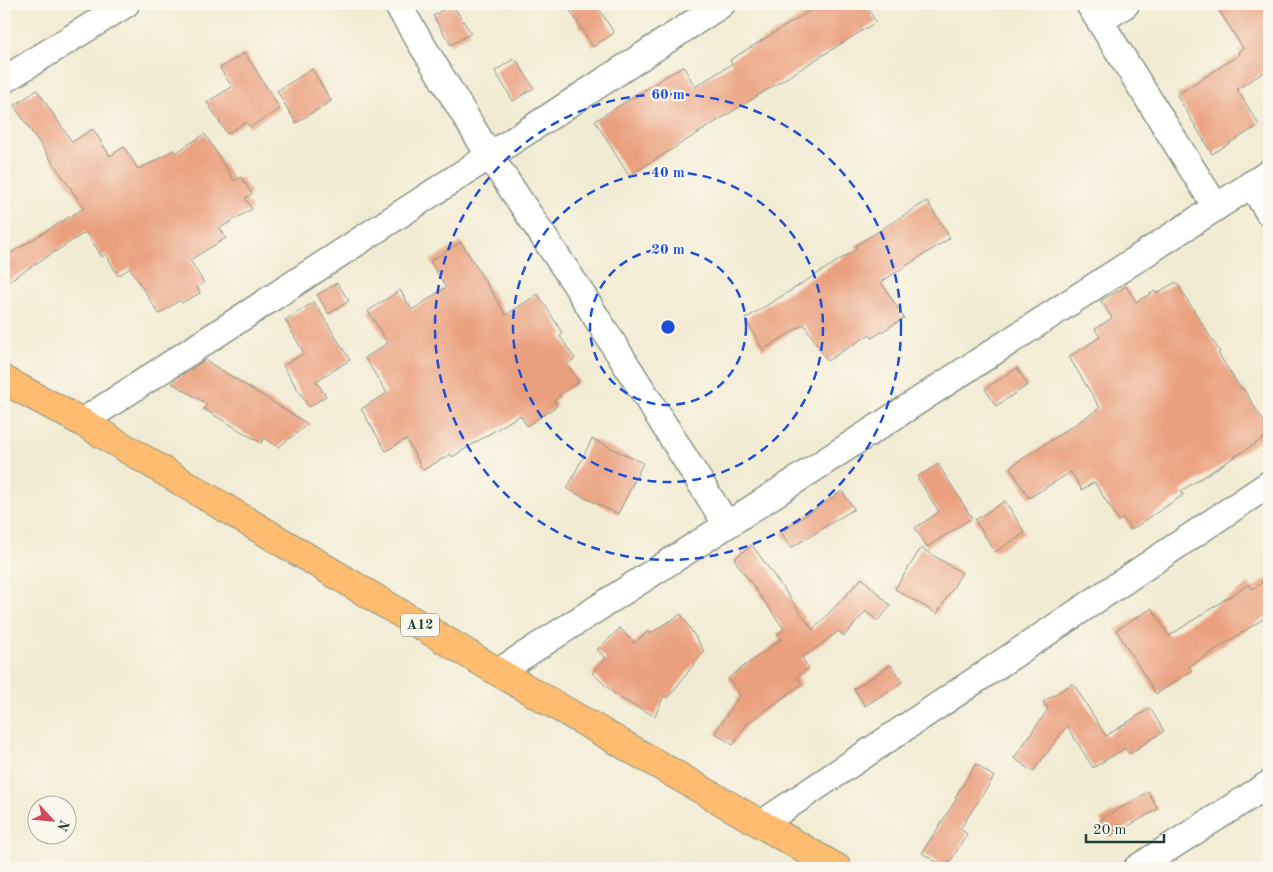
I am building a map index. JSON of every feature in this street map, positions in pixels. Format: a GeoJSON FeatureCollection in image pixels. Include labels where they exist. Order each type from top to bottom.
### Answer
{"type":"FeatureCollection","features":[{"type":"Feature","properties":{"kind":"main road","name":"A12"},"geometry":{"type":"LineString","coordinates":[[4,380],[82,422],[498,672],[837,868]]}},
{"type":"Feature","properties":{"kind":"street"},"geometry":{"type":"LineString","coordinates":[[4,80],[126,4]]}},
{"type":"Feature","properties":{"kind":"street"},"geometry":{"type":"LineString","coordinates":[[397,4],[489,155],[576,285],[727,526]]}},
{"type":"Feature","properties":{"kind":"street"},"geometry":{"type":"LineString","coordinates":[[82,422],[722,4]]}},
{"type":"Feature","properties":{"kind":"street"},"geometry":{"type":"LineString","coordinates":[[1126,4],[1094,12],[1216,207]]}},
{"type":"Feature","properties":{"kind":"street"},"geometry":{"type":"LineString","coordinates":[[498,672],[727,526],[1260,179],[1269,213]]}},
{"type":"Feature","properties":{"kind":"street"},"geometry":{"type":"LineString","coordinates":[[761,824],[1269,484]]}},
{"type":"Feature","properties":{"kind":"street"},"geometry":{"type":"LineString","coordinates":[[1137,868],[1269,784]]}},
{"type":"Feature","properties":{"kind":"building"},"geometry":{"type":"Polygon","coordinates":[[[452,4],[471,33],[451,45],[433,16],[452,4]]]}},
{"type":"Feature","properties":{"kind":"building"},"geometry":{"type":"Polygon","coordinates":[[[566,4],[596,4],[614,33],[593,47],[566,4]]]}},
{"type":"Feature","properties":{"kind":"building"},"geometry":{"type":"Polygon","coordinates":[[[821,4],[865,4],[876,22],[629,176],[595,121],[683,66],[695,87],[732,64],[730,60],[821,4]]]}},
{"type":"Feature","properties":{"kind":"building"},"geometry":{"type":"Polygon","coordinates":[[[1215,4],[1269,4],[1269,69],[1237,89],[1259,125],[1212,154],[1177,95],[1240,54],[1238,52],[1243,48],[1215,4]]]}},
{"type":"Feature","properties":{"kind":"building"},"geometry":{"type":"Polygon","coordinates":[[[245,53],[280,109],[250,127],[246,122],[227,134],[207,102],[232,87],[220,68],[245,53]]]}},
{"type":"Feature","properties":{"kind":"building"},"geometry":{"type":"Polygon","coordinates":[[[515,58],[534,88],[513,101],[495,71],[515,58]]]}},
{"type":"Feature","properties":{"kind":"building"},"geometry":{"type":"Polygon","coordinates":[[[312,69],[331,101],[296,123],[277,91],[312,69]]]}},
{"type":"Feature","properties":{"kind":"building"},"geometry":{"type":"Polygon","coordinates":[[[37,90],[72,142],[93,129],[110,156],[124,147],[138,169],[173,150],[175,153],[205,134],[234,181],[241,177],[252,194],[245,198],[252,209],[220,228],[226,238],[190,260],[204,283],[197,287],[200,293],[182,303],[180,300],[159,314],[130,268],[118,276],[106,254],[102,257],[86,232],[4,284],[4,257],[84,208],[14,106],[37,90]]]}},
{"type":"Feature","properties":{"kind":"building"},"geometry":{"type":"Polygon","coordinates":[[[927,201],[950,238],[881,282],[904,318],[872,338],[870,334],[827,361],[804,324],[763,350],[745,319],[857,249],[855,246],[927,201]]]}},
{"type":"Feature","properties":{"kind":"building"},"geometry":{"type":"Polygon","coordinates":[[[461,242],[506,315],[538,294],[563,334],[560,336],[575,359],[567,364],[579,382],[559,395],[554,401],[557,406],[527,426],[520,415],[452,457],[451,454],[423,470],[406,439],[386,451],[361,409],[387,393],[365,358],[388,343],[368,311],[400,290],[412,310],[446,287],[430,261],[461,242]]]}},
{"type":"Feature","properties":{"kind":"building"},"geometry":{"type":"Polygon","coordinates":[[[1176,282],[1220,352],[1218,353],[1241,389],[1243,388],[1269,430],[1269,435],[1181,491],[1183,495],[1131,530],[1123,518],[1119,521],[1094,482],[1082,490],[1071,472],[1029,498],[1010,467],[1100,408],[1069,357],[1100,337],[1095,329],[1112,318],[1101,301],[1126,286],[1136,302],[1176,282]]]}},
{"type":"Feature","properties":{"kind":"building"},"geometry":{"type":"Polygon","coordinates":[[[337,283],[349,301],[329,314],[317,295],[337,283]]]}},
{"type":"Feature","properties":{"kind":"building"},"geometry":{"type":"Polygon","coordinates":[[[314,302],[350,360],[316,381],[326,396],[309,407],[283,366],[304,353],[285,320],[314,302]]]}},
{"type":"Feature","properties":{"kind":"building"},"geometry":{"type":"Polygon","coordinates":[[[205,360],[308,424],[279,447],[264,438],[261,443],[204,409],[207,404],[172,383],[205,360]]]}},
{"type":"Feature","properties":{"kind":"building"},"geometry":{"type":"Polygon","coordinates":[[[1017,368],[1028,385],[996,406],[985,389],[1017,368]]]}},
{"type":"Feature","properties":{"kind":"building"},"geometry":{"type":"Polygon","coordinates":[[[592,439],[643,463],[618,514],[567,489],[592,439]]]}},
{"type":"Feature","properties":{"kind":"building"},"geometry":{"type":"Polygon","coordinates":[[[938,464],[972,518],[927,547],[915,528],[939,512],[917,477],[938,464]]]}},
{"type":"Feature","properties":{"kind":"building"},"geometry":{"type":"Polygon","coordinates":[[[842,491],[854,509],[791,548],[781,532],[842,491]]]}},
{"type":"Feature","properties":{"kind":"building"},"geometry":{"type":"Polygon","coordinates":[[[1005,501],[1025,533],[995,552],[975,520],[1005,501]]]}},
{"type":"Feature","properties":{"kind":"building"},"geometry":{"type":"Polygon","coordinates":[[[752,545],[813,630],[862,578],[891,606],[877,621],[866,611],[844,636],[839,631],[802,658],[809,668],[797,677],[802,684],[747,724],[733,745],[715,733],[740,695],[728,678],[781,639],[777,634],[784,629],[734,559],[752,545]]]}},
{"type":"Feature","properties":{"kind":"building"},"geometry":{"type":"Polygon","coordinates":[[[921,548],[962,573],[937,614],[895,589],[921,548]]]}},
{"type":"Feature","properties":{"kind":"building"},"geometry":{"type":"Polygon","coordinates":[[[1269,578],[1269,615],[1189,667],[1192,671],[1156,694],[1116,630],[1152,608],[1169,636],[1249,584],[1252,589],[1269,578]]]}},
{"type":"Feature","properties":{"kind":"building"},"geometry":{"type":"Polygon","coordinates":[[[681,614],[704,651],[668,698],[664,696],[655,716],[619,698],[592,673],[606,658],[597,650],[620,628],[634,643],[648,631],[649,634],[681,614]]]}},
{"type":"Feature","properties":{"kind":"building"},"geometry":{"type":"Polygon","coordinates":[[[891,665],[902,682],[865,706],[854,689],[891,665]]]}},
{"type":"Feature","properties":{"kind":"building"},"geometry":{"type":"Polygon","coordinates":[[[1073,683],[1106,736],[1150,708],[1164,731],[1129,754],[1125,748],[1093,768],[1067,726],[1033,772],[1014,758],[1048,709],[1043,702],[1073,683]]]}},
{"type":"Feature","properties":{"kind":"building"},"geometry":{"type":"Polygon","coordinates":[[[976,764],[994,777],[960,829],[967,834],[946,868],[922,853],[976,764]]]}},
{"type":"Feature","properties":{"kind":"building"},"geometry":{"type":"Polygon","coordinates":[[[1148,792],[1158,809],[1109,837],[1100,820],[1148,792]]]}}]}
